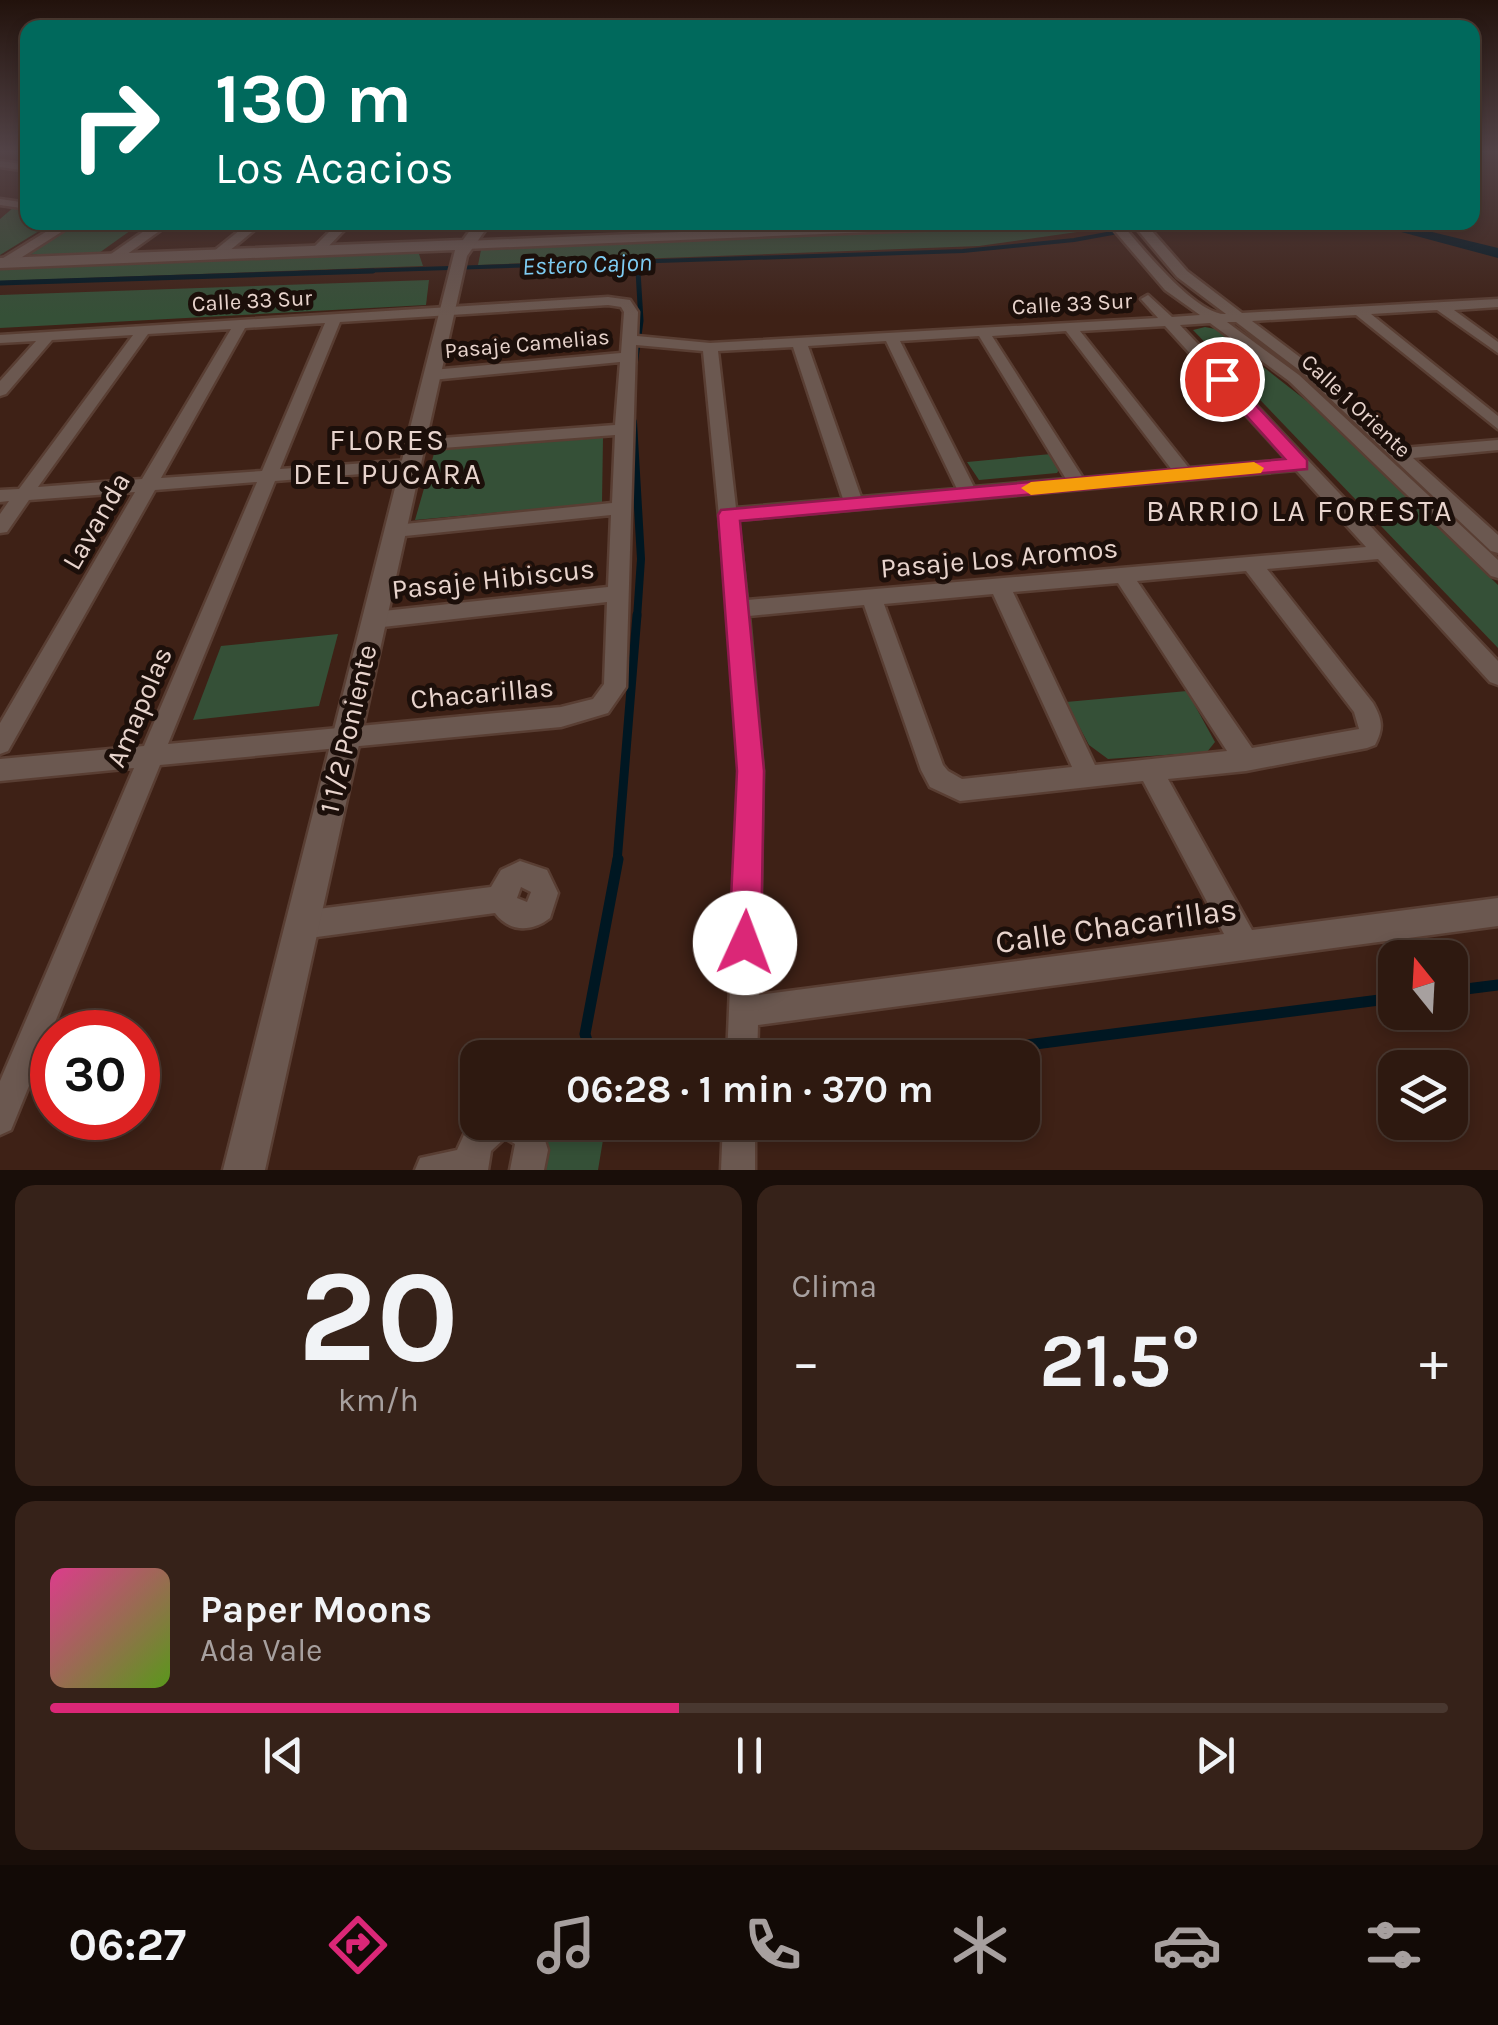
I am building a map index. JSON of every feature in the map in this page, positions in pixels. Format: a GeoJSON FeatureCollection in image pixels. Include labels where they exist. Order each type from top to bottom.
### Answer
{"type":"FeatureCollection","features":[{"type":"Feature","properties":{"kind":"street"},"geometry":{"type":"LineString","coordinates":[[2,263],[58,230]]}},
{"type":"Feature","properties":{"kind":"street"},"geometry":{"type":"LineString","coordinates":[[115,258],[155,230]]}},
{"type":"Feature","properties":{"kind":"street"},"geometry":{"type":"LineString","coordinates":[[218,254],[248,230]]}},
{"type":"Feature","properties":{"kind":"street"},"geometry":{"type":"LineString","coordinates":[[318,250],[338,230]]}},
{"type":"Feature","properties":{"kind":"street"},"geometry":{"type":"LineString","coordinates":[[462,250],[478,230]]}},
{"type":"Feature","properties":{"kind":"street"},"geometry":{"type":"LineString","coordinates":[[574,241],[581,230]]}},
{"type":"Feature","properties":{"kind":"street"},"geometry":{"type":"LineString","coordinates":[[666,238],[670,230]]}},
{"type":"Feature","properties":{"kind":"street"},"geometry":{"type":"LineString","coordinates":[[2,263],[318,250],[462,250],[742,230]]}},
{"type":"Feature","properties":{"kind":"street","name":"Calle 1 Oriente"},"geometry":{"type":"LineString","coordinates":[[1120,230],[1170,288],[1294,378],[1498,570]]}},
{"type":"Feature","properties":{"kind":"street","name":"Calle 1 Oriente"},"geometry":{"type":"LineString","coordinates":[[1143,230],[1194,284],[1308,370],[1497,544]]}},
{"type":"Feature","properties":{"kind":"street","name":"1 1/2 Poniente"},"geometry":{"type":"LineString","coordinates":[[244,1170],[462,250]]}},
{"type":"Feature","properties":{"kind":"street"},"geometry":{"type":"LineString","coordinates":[[1148,299],[1498,676]]}},
{"type":"Feature","properties":{"kind":"street","name":"Calle 33 Sur"},"geometry":{"type":"LineString","coordinates":[[0,339],[334,319],[449,300],[608,301],[625,303],[632,312],[626,348]]}},
{"type":"Feature","properties":{"kind":"street","name":"Calle 33 Sur"},"geometry":{"type":"LineString","coordinates":[[648,342],[710,346],[799,342],[1498,303]]}},
{"type":"Feature","properties":{"kind":"street"},"geometry":{"type":"LineString","coordinates":[[1440,306],[1498,349]]}},
{"type":"Feature","properties":{"kind":"street"},"geometry":{"type":"LineString","coordinates":[[1358,311],[1498,424]]}},
{"type":"Feature","properties":{"kind":"street","name":"Amapolas"},"geometry":{"type":"LineString","coordinates":[[0,1118],[334,319]]}},
{"type":"Feature","properties":{"kind":"street","name":"Lavanda"},"geometry":{"type":"LineString","coordinates":[[0,744],[240,324]]}},
{"type":"Feature","properties":{"kind":"street"},"geometry":{"type":"LineString","coordinates":[[1070,327],[1184,474]]}},
{"type":"Feature","properties":{"kind":"street"},"geometry":{"type":"LineString","coordinates":[[0,528],[144,330]]}},
{"type":"Feature","properties":{"kind":"street"},"geometry":{"type":"LineString","coordinates":[[982,332],[1078,484]]}},
{"type":"Feature","properties":{"kind":"street"},"geometry":{"type":"LineString","coordinates":[[0,391],[48,336]]}},
{"type":"Feature","properties":{"kind":"street"},"geometry":{"type":"LineString","coordinates":[[891,337],[968,494]]}},
{"type":"Feature","properties":{"kind":"street","name":"Pasaje Camelias"},"geometry":{"type":"LineString","coordinates":[[432,376],[648,342]]}},
{"type":"Feature","properties":{"kind":"street"},"geometry":{"type":"LineString","coordinates":[[799,342],[854,504]]}},
{"type":"Feature","properties":{"kind":"street"},"geometry":{"type":"LineString","coordinates":[[710,346],[738,609],[750,771],[742,1040]]}},
{"type":"Feature","properties":{"kind":"street"},"geometry":{"type":"LineString","coordinates":[[618,593],[626,348]]}},
{"type":"Feature","properties":{"kind":"street"},"geometry":{"type":"LineString","coordinates":[[0,496],[269,475],[622,429]]}},
{"type":"Feature","properties":{"kind":"street"},"geometry":{"type":"LineString","coordinates":[[1399,454],[1498,445]]}},
{"type":"Feature","properties":{"kind":"street"},"geometry":{"type":"LineString","coordinates":[[729,515],[1300,464]]}},
{"type":"Feature","properties":{"kind":"street"},"geometry":{"type":"LineString","coordinates":[[395,531],[621,508]]}},
{"type":"Feature","properties":{"kind":"street","name":"Pasaje Los Aromos"},"geometry":{"type":"LineString","coordinates":[[738,609],[1383,552]]}},
{"type":"Feature","properties":{"kind":"street"},"geometry":{"type":"LineString","coordinates":[[871,597],[938,779],[960,790],[1246,760],[1352,744],[1367,738],[1370,718],[1362,705],[1251,563]]}},
{"type":"Feature","properties":{"kind":"street"},"geometry":{"type":"LineString","coordinates":[[1124,574],[1246,760]]}},
{"type":"Feature","properties":{"kind":"street"},"geometry":{"type":"LineString","coordinates":[[1000,586],[1088,777]]}},
{"type":"Feature","properties":{"kind":"street","name":"Chacarillas"},"geometry":{"type":"LineString","coordinates":[[0,770],[584,713],[608,699],[614,686],[618,593]]}},
{"type":"Feature","properties":{"kind":"street","name":"Pasaje Hibiscus"},"geometry":{"type":"LineString","coordinates":[[374,620],[618,593]]}},
{"type":"Feature","properties":{"kind":"street"},"geometry":{"type":"LineString","coordinates":[[1150,770],[1244,944]]}},
{"type":"Feature","properties":{"kind":"street"},"geometry":{"type":"LineString","coordinates":[[302,924],[502,899]]}},
{"type":"Feature","properties":{"kind":"street","name":"Calle Chacarillas"},"geometry":{"type":"LineString","coordinates":[[743,1012],[1498,912]]}},
{"type":"Feature","properties":{"kind":"street"},"geometry":{"type":"LineString","coordinates":[[432,1170],[470,1167],[478,1140]]}},
{"type":"Feature","properties":{"kind":"street"},"geometry":{"type":"LineString","coordinates":[[527,1170],[532,1150],[530,1140]]}},
{"type":"Feature","properties":{"kind":"street"},"geometry":{"type":"LineString","coordinates":[[738,1170],[739,1140]]}},
{"type":"Feature","properties":{"kind":"green space"},"geometry":{"type":"Polygon","coordinates":[[[14,207],[20,208],[20,230],[41,230],[0,255],[0,219],[14,207]]]}},
{"type":"Feature","properties":{"kind":"green space"},"geometry":{"type":"Polygon","coordinates":[[[49,230],[131,230],[99,253],[8,255],[49,230]]]}},
{"type":"Feature","properties":{"kind":"green space"},"geometry":{"type":"Polygon","coordinates":[[[885,230],[1091,230],[979,246],[478,265],[481,250],[885,230]]]}},
{"type":"Feature","properties":{"kind":"green space"},"geometry":{"type":"Polygon","coordinates":[[[418,251],[423,266],[0,281],[0,265],[418,251]]]}},
{"type":"Feature","properties":{"kind":"green space"},"geometry":{"type":"Polygon","coordinates":[[[429,280],[426,305],[0,328],[0,295],[429,280]]]}},
{"type":"Feature","properties":{"kind":"green space"},"geometry":{"type":"Polygon","coordinates":[[[1215,329],[1308,402],[1498,585],[1498,648],[1193,330],[1215,329]]]}},
{"type":"Feature","properties":{"kind":"green space"},"geometry":{"type":"Polygon","coordinates":[[[603,437],[602,503],[415,520],[435,450],[603,437]]]}},
{"type":"Feature","properties":{"kind":"green space"},"geometry":{"type":"Polygon","coordinates":[[[1051,454],[1060,468],[1057,473],[979,480],[967,462],[1051,454]]]}},
{"type":"Feature","properties":{"kind":"green space"},"geometry":{"type":"Polygon","coordinates":[[[338,634],[319,706],[193,720],[221,646],[338,634]]]}},
{"type":"Feature","properties":{"kind":"green space"},"geometry":{"type":"Polygon","coordinates":[[[1187,691],[1215,742],[1207,752],[1108,759],[1089,745],[1066,702],[1187,691]]]}},
{"type":"Feature","properties":{"kind":"green space"},"geometry":{"type":"Polygon","coordinates":[[[546,1140],[603,1140],[598,1170],[533,1170],[546,1140]]]}},
{"type":"Feature","properties":{"kind":"waterway","name":"Estero Cajon"},"geometry":{"type":"LineString","coordinates":[[297,273],[963,251],[1074,240],[1129,230]]}},
{"type":"Feature","properties":{"kind":"waterway"},"geometry":{"type":"LineString","coordinates":[[1404,230],[1498,253]]}},
{"type":"Feature","properties":{"kind":"waterway"},"geometry":{"type":"LineString","coordinates":[[638,262],[639,273]]}},
{"type":"Feature","properties":{"kind":"waterway","name":"Estero Cajon"},"geometry":{"type":"LineString","coordinates":[[0,283],[373,271]]}},
{"type":"Feature","properties":{"kind":"waterway"},"geometry":{"type":"LineString","coordinates":[[634,373],[641,321],[638,271]]}},
{"type":"Feature","properties":{"kind":"waterway"},"geometry":{"type":"LineString","coordinates":[[633,422],[641,559],[637,618]]}},
{"type":"Feature","properties":{"kind":"waterway"},"geometry":{"type":"LineString","coordinates":[[617,862],[637,615]]}},
{"type":"Feature","properties":{"kind":"waterway"},"geometry":{"type":"LineString","coordinates":[[587,1040],[618,859]]}},
{"type":"Feature","properties":{"kind":"waterway"},"geometry":{"type":"LineString","coordinates":[[1468,989],[1498,985]]}},
{"type":"Feature","properties":{"kind":"waterway"},"geometry":{"type":"LineString","coordinates":[[1040,1043],[1378,1000]]}},
{"type":"Feature","properties":{"kind":"slow traffic"},"geometry":{"type":"LineString","coordinates":[[1031,488],[1254,468]]}},
{"type":"Feature","properties":{"kind":"district","name":"FLORES DEL PUCARA"},"geometry":{"type":"Point","coordinates":[388,457]}},
{"type":"Feature","properties":{"kind":"district","name":"BARRIO LA FORESTA"},"geometry":{"type":"Point","coordinates":[1300,511]}},
{"type":"Feature","properties":{"kind":"route"},"geometry":{"type":"LineString","coordinates":[[745,943],[750,771],[729,515],[1300,464],[1222,379]]}}]}
